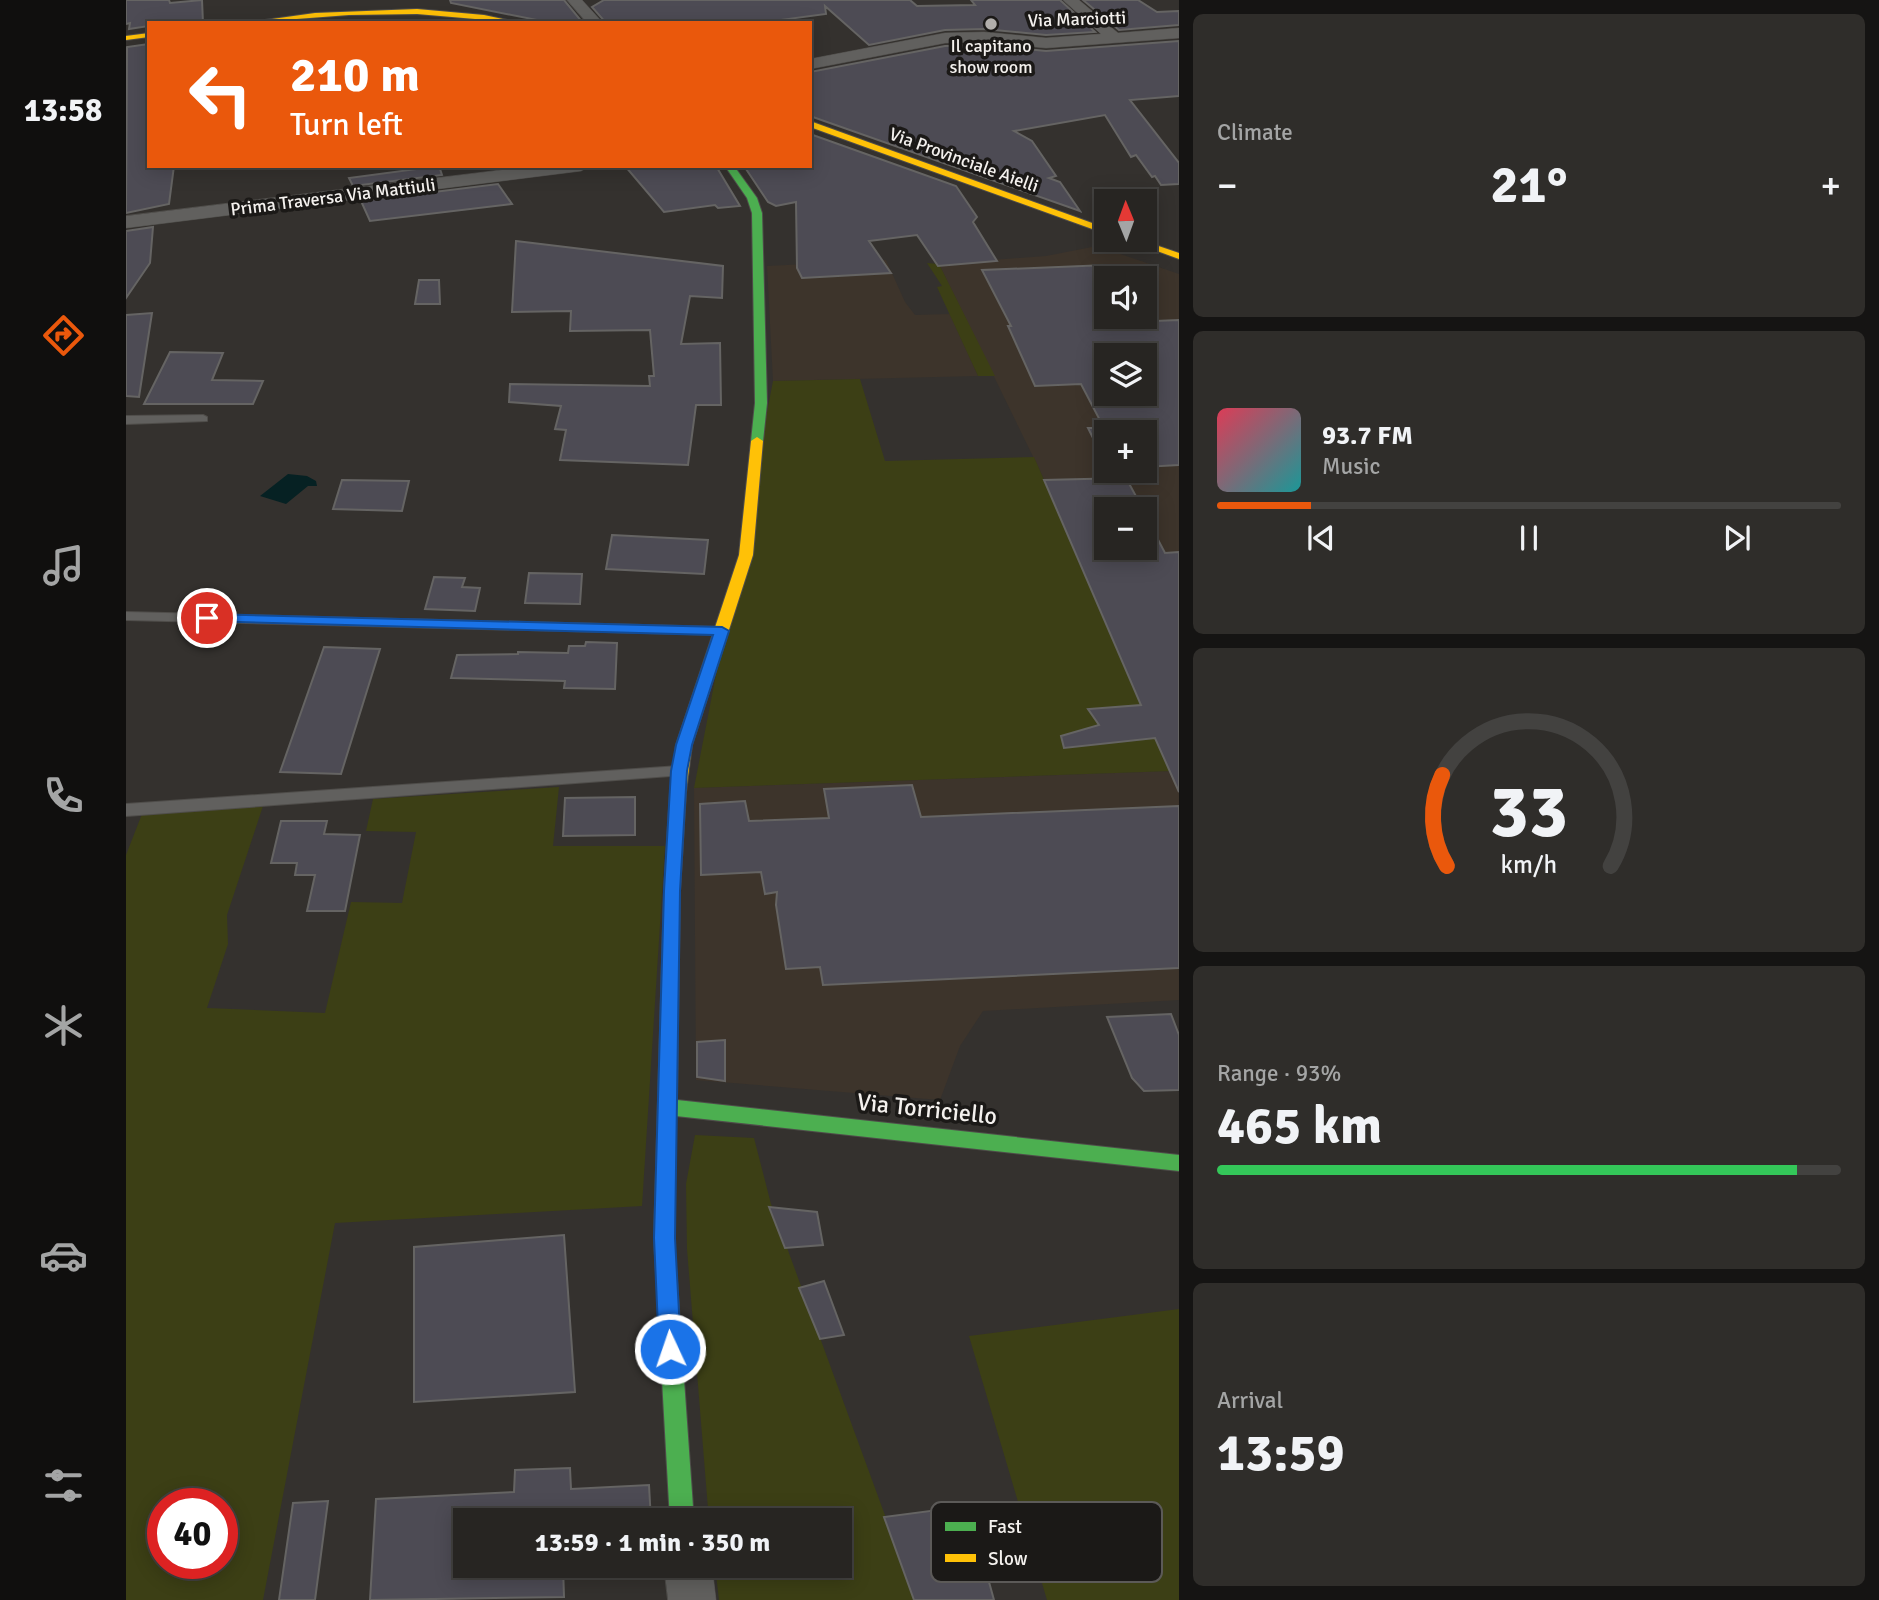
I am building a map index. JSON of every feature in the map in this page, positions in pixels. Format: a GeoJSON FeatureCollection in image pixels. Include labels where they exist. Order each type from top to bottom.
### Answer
{"type":"FeatureCollection","features":[{"type":"Feature","properties":{"kind":"street"},"geometry":{"type":"LineString","coordinates":[[574,0],[594,21]]}},
{"type":"Feature","properties":{"kind":"street"},"geometry":{"type":"LineString","coordinates":[[1070,0],[1115,38]]}},
{"type":"Feature","properties":{"kind":"street"},"geometry":{"type":"LineString","coordinates":[[270,21],[345,14],[415,12],[466,13],[507,21]]}},
{"type":"Feature","properties":{"kind":"street","name":"Via Marciotti"},"geometry":{"type":"LineString","coordinates":[[812,64],[945,38],[984,37],[1046,43],[1179,33]]}},
{"type":"Feature","properties":{"kind":"street"},"geometry":{"type":"LineString","coordinates":[[126,38],[147,35]]}},
{"type":"Feature","properties":{"kind":"street","name":"Via Provinciale Aielli"},"geometry":{"type":"LineString","coordinates":[[812,125],[1094,227]]}},
{"type":"Feature","properties":{"kind":"street","name":"Prima Traversa Via Mattiuli"},"geometry":{"type":"LineString","coordinates":[[126,222],[565,168]]}},
{"type":"Feature","properties":{"kind":"street"},"geometry":{"type":"LineString","coordinates":[[681,1508],[664,1238],[670,1107],[672,891],[679,771],[684,745],[747,555],[761,403],[757,213],[752,198],[730,168]]}},
{"type":"Feature","properties":{"kind":"street"},"geometry":{"type":"LineString","coordinates":[[1157,249],[1178,256]]}},
{"type":"Feature","properties":{"kind":"street","name":"Via Torriciello"},"geometry":{"type":"LineString","coordinates":[[670,1107],[1179,1163]]}},
{"type":"Feature","properties":{"kind":"street"},"geometry":{"type":"LineString","coordinates":[[689,1578],[692,1600]]}},
{"type":"Feature","properties":{"kind":"lane"},"geometry":{"type":"LineString","coordinates":[[126,420],[203,419]]}},
{"type":"Feature","properties":{"kind":"lane"},"geometry":{"type":"LineString","coordinates":[[126,617],[722,631]]}},
{"type":"Feature","properties":{"kind":"lane"},"geometry":{"type":"LineString","coordinates":[[126,810],[679,771]]}},
{"type":"Feature","properties":{"kind":"shaded area"},"geometry":{"type":"Polygon","coordinates":[[[1094,247],[1094,252],[1115,252],[1156,266],[1094,266],[1094,329],[1157,329],[1157,266],[1179,274],[1179,1000],[983,1011],[960,1046],[940,1100],[696,1080],[694,788],[1171,771],[1043,477],[939,264],[1046,256],[1094,247]]]}},
{"type":"Feature","properties":{"kind":"shaded area"},"geometry":{"type":"Polygon","coordinates":[[[886,260],[905,302],[915,315],[950,314],[978,376],[773,381],[767,266],[886,260]]]}},
{"type":"Feature","properties":{"kind":"green space"},"geometry":{"type":"Polygon","coordinates":[[[927,263],[939,264],[995,376],[978,376],[937,287],[942,286],[927,263]]]}},
{"type":"Feature","properties":{"kind":"green space"},"geometry":{"type":"Polygon","coordinates":[[[860,379],[885,461],[1034,457],[1172,771],[694,788],[773,381],[860,379]]]}},
{"type":"Feature","properties":{"kind":"green space"},"geometry":{"type":"Polygon","coordinates":[[[559,787],[553,846],[665,846],[642,1206],[335,1223],[263,1600],[126,1600],[126,855],[142,814],[263,806],[227,915],[228,944],[207,1008],[325,1013],[351,902],[402,903],[416,832],[366,831],[373,799],[559,787]]]}},
{"type":"Feature","properties":{"kind":"green space"},"geometry":{"type":"Polygon","coordinates":[[[695,1135],[754,1138],[771,1204],[916,1600],[719,1600],[716,1578],[852,1578],[852,1508],[708,1508],[687,1249],[686,1184],[695,1135]]]}},
{"type":"Feature","properties":{"kind":"green space"},"geometry":{"type":"Polygon","coordinates":[[[1179,1309],[1179,1600],[1047,1600],[1042,1582],[1162,1582],[1162,1502],[1018,1502],[969,1336],[1179,1309]]]}},
{"type":"Feature","properties":{"kind":"water"},"geometry":{"type":"Polygon","coordinates":[[[288,474],[307,476],[316,481],[317,486],[308,486],[286,504],[260,496],[288,474]]]}},
{"type":"Feature","properties":{"kind":"building"},"geometry":{"type":"Polygon","coordinates":[[[126,0],[169,0],[170,3],[202,0],[203,21],[147,21],[147,26],[129,29],[130,23],[126,24],[126,0]]]}},
{"type":"Feature","properties":{"kind":"building"},"geometry":{"type":"Polygon","coordinates":[[[450,0],[564,0],[581,21],[542,21],[451,3],[450,0]]]}},
{"type":"Feature","properties":{"kind":"building"},"geometry":{"type":"Polygon","coordinates":[[[604,0],[910,0],[917,6],[975,5],[971,0],[1060,0],[1095,32],[1046,35],[984,29],[945,30],[869,45],[825,6],[826,14],[774,21],[604,21],[592,7],[604,0]]]}},
{"type":"Feature","properties":{"kind":"building"},"geometry":{"type":"Polygon","coordinates":[[[1083,0],[1138,0],[1157,12],[1179,11],[1179,25],[1119,30],[1083,0]]]}},
{"type":"Feature","properties":{"kind":"building"},"geometry":{"type":"Polygon","coordinates":[[[1179,41],[1179,96],[1130,100],[1179,163],[1179,184],[1161,185],[1155,176],[1152,177],[1136,155],[1131,157],[1105,115],[1014,131],[1032,141],[1056,176],[1049,178],[1060,182],[1080,211],[812,117],[812,72],[945,46],[984,45],[1046,51],[1179,41]]]}},
{"type":"Feature","properties":{"kind":"building"},"geometry":{"type":"Polygon","coordinates":[[[147,44],[147,168],[174,168],[169,204],[126,213],[127,47],[147,44]]]}},
{"type":"Feature","properties":{"kind":"building"},"geometry":{"type":"Polygon","coordinates":[[[812,135],[956,186],[977,217],[973,222],[997,261],[938,266],[917,235],[869,241],[891,273],[802,278],[797,268],[796,202],[776,206],[768,202],[745,168],[812,168],[812,135]]]}},
{"type":"Feature","properties":{"kind":"building"},"geometry":{"type":"Polygon","coordinates":[[[424,168],[440,168],[442,175],[353,186],[349,178],[424,168]]]}},
{"type":"Feature","properties":{"kind":"building"},"geometry":{"type":"Polygon","coordinates":[[[627,168],[717,168],[740,206],[718,208],[715,205],[664,212],[627,168]]]}},
{"type":"Feature","properties":{"kind":"building"},"geometry":{"type":"Polygon","coordinates":[[[498,184],[512,204],[370,221],[361,201],[498,184]]]}},
{"type":"Feature","properties":{"kind":"building"},"geometry":{"type":"Polygon","coordinates":[[[153,227],[150,263],[126,298],[126,231],[153,227]]]}},
{"type":"Feature","properties":{"kind":"building"},"geometry":{"type":"Polygon","coordinates":[[[516,241],[723,266],[722,298],[690,296],[681,344],[720,343],[721,405],[696,405],[688,465],[560,460],[566,430],[555,429],[561,406],[509,402],[510,384],[650,386],[649,376],[654,376],[650,330],[570,331],[571,311],[512,312],[516,241]]]}},
{"type":"Feature","properties":{"kind":"building"},"geometry":{"type":"Polygon","coordinates":[[[1106,265],[1094,266],[1094,329],[1157,329],[1157,321],[1179,320],[1179,465],[1157,466],[1157,420],[1100,420],[1081,384],[1035,386],[1008,326],[1011,326],[982,270],[1106,265]]]}},
{"type":"Feature","properties":{"kind":"building"},"geometry":{"type":"Polygon","coordinates":[[[419,280],[439,280],[440,304],[415,304],[419,280]]]}},
{"type":"Feature","properties":{"kind":"building"},"geometry":{"type":"Polygon","coordinates":[[[152,313],[139,397],[126,396],[126,315],[152,313]]]}},
{"type":"Feature","properties":{"kind":"building"},"geometry":{"type":"Polygon","coordinates":[[[170,352],[223,353],[212,380],[263,381],[253,404],[144,404],[170,352]]]}},
{"type":"Feature","properties":{"kind":"building"},"geometry":{"type":"Polygon","coordinates":[[[1088,428],[1094,428],[1094,440],[1088,428]]]}},
{"type":"Feature","properties":{"kind":"building"},"geometry":{"type":"Polygon","coordinates":[[[1094,479],[1094,483],[1129,483],[1136,497],[1094,497],[1094,560],[1157,560],[1157,538],[1165,553],[1179,552],[1179,792],[1155,738],[1064,748],[1061,736],[1099,725],[1088,709],[1141,705],[1044,480],[1094,479]]]}},
{"type":"Feature","properties":{"kind":"building"},"geometry":{"type":"Polygon","coordinates":[[[342,480],[409,481],[402,511],[333,509],[342,480]]]}},
{"type":"Feature","properties":{"kind":"building"},"geometry":{"type":"Polygon","coordinates":[[[612,535],[708,540],[704,574],[606,569],[612,535]]]}},
{"type":"Feature","properties":{"kind":"building"},"geometry":{"type":"Polygon","coordinates":[[[529,573],[582,574],[580,604],[525,603],[529,573]]]}},
{"type":"Feature","properties":{"kind":"building"},"geometry":{"type":"Polygon","coordinates":[[[434,577],[465,578],[462,587],[480,588],[475,611],[425,609],[434,577]]]}},
{"type":"Feature","properties":{"kind":"building"},"geometry":{"type":"Polygon","coordinates":[[[586,642],[617,643],[615,689],[564,688],[565,681],[451,678],[457,655],[568,653],[569,646],[585,646],[586,642]]]}},
{"type":"Feature","properties":{"kind":"building"},"geometry":{"type":"Polygon","coordinates":[[[324,647],[380,649],[341,774],[280,772],[324,647]]]}},
{"type":"Feature","properties":{"kind":"building"},"geometry":{"type":"Polygon","coordinates":[[[912,785],[921,817],[1179,806],[1179,968],[823,985],[820,967],[786,969],[776,905],[777,892],[765,894],[761,872],[701,875],[700,804],[745,801],[749,821],[829,818],[824,789],[912,785]]]}},
{"type":"Feature","properties":{"kind":"building"},"geometry":{"type":"Polygon","coordinates":[[[635,797],[635,835],[563,836],[565,798],[635,797]]]}},
{"type":"Feature","properties":{"kind":"building"},"geometry":{"type":"Polygon","coordinates":[[[281,821],[327,821],[324,834],[360,835],[345,911],[307,911],[315,875],[295,875],[297,863],[271,863],[281,821]]]}},
{"type":"Feature","properties":{"kind":"building"},"geometry":{"type":"Polygon","coordinates":[[[1171,1014],[1179,1035],[1179,1090],[1144,1091],[1132,1078],[1107,1017],[1171,1014]]]}},
{"type":"Feature","properties":{"kind":"building"},"geometry":{"type":"Polygon","coordinates":[[[725,1040],[725,1081],[697,1077],[697,1042],[725,1040]]]}},
{"type":"Feature","properties":{"kind":"building"},"geometry":{"type":"Polygon","coordinates":[[[769,1207],[817,1212],[823,1245],[785,1248],[769,1207]]]}},
{"type":"Feature","properties":{"kind":"building"},"geometry":{"type":"Polygon","coordinates":[[[564,1235],[575,1392],[414,1402],[414,1247],[564,1235]]]}},
{"type":"Feature","properties":{"kind":"building"},"geometry":{"type":"Polygon","coordinates":[[[824,1281],[844,1335],[820,1339],[799,1288],[824,1281]]]}},
{"type":"Feature","properties":{"kind":"building"},"geometry":{"type":"Polygon","coordinates":[[[570,1468],[571,1489],[649,1485],[650,1508],[453,1508],[453,1578],[563,1578],[564,1597],[370,1600],[376,1499],[514,1492],[515,1470],[570,1468]]]}},
{"type":"Feature","properties":{"kind":"building"},"geometry":{"type":"Polygon","coordinates":[[[328,1501],[315,1600],[279,1600],[293,1503],[328,1501]]]}},
{"type":"Feature","properties":{"kind":"building"},"geometry":{"type":"Polygon","coordinates":[[[931,1511],[931,1582],[989,1582],[994,1600],[914,1600],[884,1517],[931,1511]]]}},
{"type":"Feature","properties":{"kind":"traffic: fast"},"geometry":{"type":"LineString","coordinates":[[730,168],[752,198],[757,213],[761,403],[757,441]]}},
{"type":"Feature","properties":{"kind":"traffic: fast"},"geometry":{"type":"LineString","coordinates":[[678,792],[672,891],[664,1238],[681,1508]]}},
{"type":"Feature","properties":{"kind":"traffic: fast"},"geometry":{"type":"LineString","coordinates":[[670,1107],[1179,1163]]}},
{"type":"Feature","properties":{"kind":"traffic: slow"},"geometry":{"type":"LineString","coordinates":[[267,21],[383,11],[450,13],[506,21]]}},
{"type":"Feature","properties":{"kind":"traffic: slow"},"geometry":{"type":"LineString","coordinates":[[126,38],[147,35]]}},
{"type":"Feature","properties":{"kind":"traffic: slow"},"geometry":{"type":"LineString","coordinates":[[812,125],[1094,227]]}},
{"type":"Feature","properties":{"kind":"traffic: slow"},"geometry":{"type":"LineString","coordinates":[[1157,249],[1179,256]]}},
{"type":"Feature","properties":{"kind":"traffic: slow"},"geometry":{"type":"LineString","coordinates":[[678,792],[684,745],[746,555],[757,441]]}},
{"type":"Feature","properties":{"kind":"place","name":"Il capitano show room"},"geometry":{"type":"Point","coordinates":[991,24]}},
{"type":"Feature","properties":{"kind":"route"},"geometry":{"type":"LineString","coordinates":[[207,618],[722,631],[684,745],[679,771],[672,891],[670,1107],[664,1238],[670,1349]]}}]}
